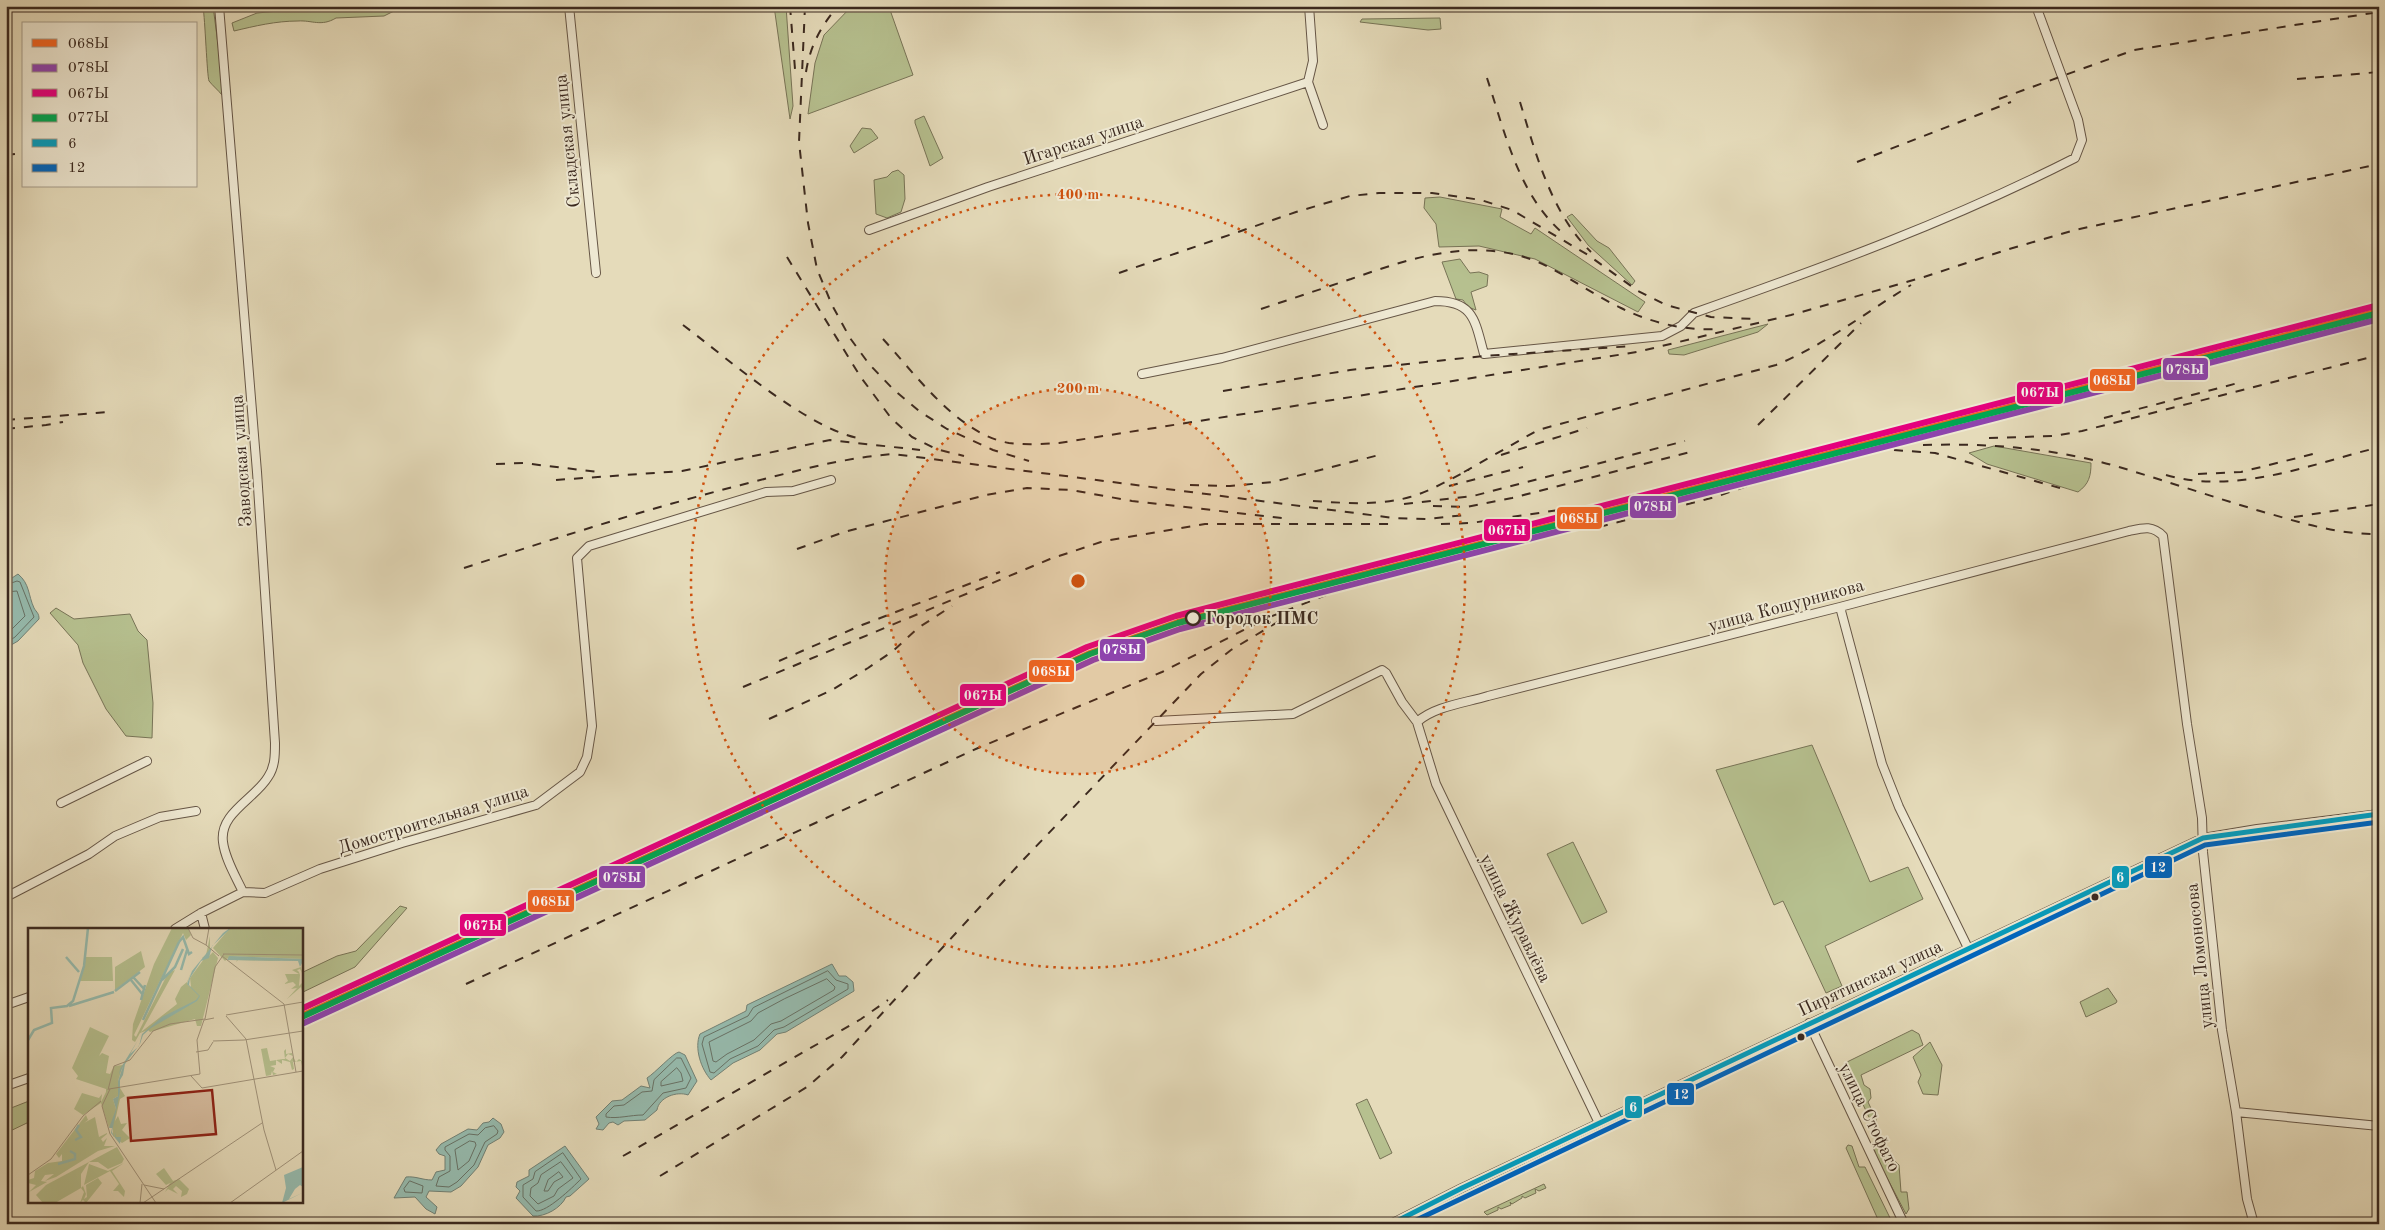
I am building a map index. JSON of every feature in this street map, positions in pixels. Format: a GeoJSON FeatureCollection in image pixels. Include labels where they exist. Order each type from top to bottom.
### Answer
{"type":"FeatureCollection","features":[{"type":"Feature","properties":{"kind":"street","name":"Заводская улица"},"geometry":{"type":"LineString","coordinates":[[219,6],[257,472],[275,743],[275,758],[267,779],[229,819],[223,831],[225,851],[243,892]]}},
{"type":"Feature","properties":{"kind":"street","name":"Складская улица"},"geometry":{"type":"LineString","coordinates":[[569,6],[596,273]]}},
{"type":"Feature","properties":{"kind":"street"},"geometry":{"type":"LineString","coordinates":[[1309,6],[1313,62],[1308,82],[1323,125]]}},
{"type":"Feature","properties":{"kind":"street"},"geometry":{"type":"LineString","coordinates":[[1142,374],[1222,358],[1435,301],[1452,301],[1466,308],[1475,321],[1484,354],[1662,336],[1682,326],[1694,313],[1881,246],[2019,187],[2075,158],[2082,140],[2078,120],[2036,6]]}},
{"type":"Feature","properties":{"kind":"street","name":"Игарская улица"},"geometry":{"type":"LineString","coordinates":[[869,230],[988,187],[1308,82]]}},
{"type":"Feature","properties":{"kind":"street","name":"Домостроительная улица"},"geometry":{"type":"LineString","coordinates":[[177,928],[201,913],[243,892],[265,894],[320,869],[402,843],[536,805],[580,772],[591,743],[592,726],[577,558],[582,551],[590,546],[681,516],[766,492],[793,491],[831,480]]}},
{"type":"Feature","properties":{"kind":"street","name":"улица Кошурникова"},"geometry":{"type":"LineString","coordinates":[[1417,722],[1424,715],[1434,711],[1488,696],[1840,607],[2129,530],[2146,527],[2156,529],[2163,536]]}},
{"type":"Feature","properties":{"kind":"street","name":"улица Ломоносова"},"geometry":{"type":"LineString","coordinates":[[2163,536],[2187,724],[2197,776],[2222,1030],[2248,1198],[2254,1224]]}},
{"type":"Feature","properties":{"kind":"street"},"geometry":{"type":"LineString","coordinates":[[1840,607],[1882,764],[1899,807],[1968,948]]}},
{"type":"Feature","properties":{"kind":"street","name":"улица Журавлёва"},"geometry":{"type":"LineString","coordinates":[[1156,721],[1293,714],[1382,670],[1386,673],[1402,702],[1417,722],[1436,784],[1599,1124]]}},
{"type":"Feature","properties":{"kind":"street"},"geometry":{"type":"LineString","coordinates":[[61,803],[147,761]]}},
{"type":"Feature","properties":{"kind":"street"},"geometry":{"type":"LineString","coordinates":[[6,897],[88,854],[115,836],[160,817],[196,811]]}},
{"type":"Feature","properties":{"kind":"street","name":"Пирятинская улица"},"geometry":{"type":"LineString","coordinates":[[1391,1224],[1405,1221],[1462,1188],[2203,838],[2257,829],[2379,814]]}},
{"type":"Feature","properties":{"kind":"street"},"geometry":{"type":"LineString","coordinates":[[201,913],[204,928]]}},
{"type":"Feature","properties":{"kind":"street"},"geometry":{"type":"LineString","coordinates":[[6,1005],[28,997]]}},
{"type":"Feature","properties":{"kind":"street","name":"улица Стофато"},"geometry":{"type":"LineString","coordinates":[[1809,1023],[1904,1224]]}},
{"type":"Feature","properties":{"kind":"street"},"geometry":{"type":"LineString","coordinates":[[6,1086],[28,1078]]}},
{"type":"Feature","properties":{"kind":"street"},"geometry":{"type":"LineString","coordinates":[[2236,1112],[2379,1126]]}},
{"type":"Feature","properties":{"kind":"green space"},"geometry":{"type":"Polygon","coordinates":[[[213,6],[223,83],[222,95],[209,81],[208,77],[203,7],[213,6]]]}},
{"type":"Feature","properties":{"kind":"green space"},"geometry":{"type":"Polygon","coordinates":[[[330,6],[396,6],[396,10],[384,16],[336,18],[321,23],[303,21],[282,22],[234,31],[232,23],[257,13],[330,6]]]}},
{"type":"Feature","properties":{"kind":"green space"},"geometry":{"type":"Polygon","coordinates":[[[774,6],[786,6],[793,106],[790,119],[774,6]]]}},
{"type":"Feature","properties":{"kind":"green space"},"geometry":{"type":"Polygon","coordinates":[[[852,6],[868,6],[872,11],[889,7],[913,75],[808,114],[815,63],[824,35],[852,6]]]}},
{"type":"Feature","properties":{"kind":"green space"},"geometry":{"type":"Polygon","coordinates":[[[1440,18],[1441,29],[1428,30],[1360,22],[1362,19],[1440,18]]]}},
{"type":"Feature","properties":{"kind":"green space"},"geometry":{"type":"Polygon","coordinates":[[[924,116],[943,158],[930,166],[915,123],[915,120],[924,116]]]}},
{"type":"Feature","properties":{"kind":"green space"},"geometry":{"type":"Polygon","coordinates":[[[862,128],[871,129],[878,138],[854,153],[850,146],[862,128]]]}},
{"type":"Feature","properties":{"kind":"green space"},"geometry":{"type":"Polygon","coordinates":[[[898,170],[904,175],[905,199],[901,212],[887,218],[876,214],[874,180],[887,177],[892,172],[898,170]]]}},
{"type":"Feature","properties":{"kind":"green space"},"geometry":{"type":"Polygon","coordinates":[[[1440,197],[1502,209],[1500,217],[1531,234],[1535,228],[1645,302],[1638,312],[1535,259],[1479,246],[1439,247],[1436,224],[1424,208],[1425,198],[1440,197]]]}},
{"type":"Feature","properties":{"kind":"green space"},"geometry":{"type":"Polygon","coordinates":[[[1572,214],[1597,241],[1609,248],[1635,281],[1632,285],[1588,245],[1567,217],[1572,214]]]}},
{"type":"Feature","properties":{"kind":"green space"},"geometry":{"type":"Polygon","coordinates":[[[1460,259],[1470,273],[1479,272],[1488,275],[1487,286],[1471,292],[1476,310],[1468,307],[1463,300],[1456,299],[1442,262],[1460,259]]]}},
{"type":"Feature","properties":{"kind":"green space"},"geometry":{"type":"Polygon","coordinates":[[[1768,324],[1758,332],[1684,355],[1669,354],[1668,350],[1768,324]]]}},
{"type":"Feature","properties":{"kind":"green space"},"geometry":{"type":"Polygon","coordinates":[[[1994,446],[2091,463],[2089,479],[2078,492],[1987,464],[1969,453],[1994,446]]]}},
{"type":"Feature","properties":{"kind":"green space"},"geometry":{"type":"Polygon","coordinates":[[[56,608],[74,619],[130,614],[138,631],[147,640],[153,703],[152,738],[126,736],[106,709],[83,663],[78,645],[50,613],[56,608]]]}},
{"type":"Feature","properties":{"kind":"green space"},"geometry":{"type":"Polygon","coordinates":[[[1812,745],[1870,882],[1908,867],[1923,899],[1825,946],[1842,986],[1826,993],[1783,901],[1774,905],[1716,770],[1812,745]]]}},
{"type":"Feature","properties":{"kind":"green space"},"geometry":{"type":"Polygon","coordinates":[[[1573,842],[1607,912],[1582,924],[1547,854],[1573,842]]]}},
{"type":"Feature","properties":{"kind":"green space"},"geometry":{"type":"Polygon","coordinates":[[[400,906],[407,908],[355,967],[302,993],[302,973],[337,956],[356,951],[400,906]]]}},
{"type":"Feature","properties":{"kind":"green space"},"geometry":{"type":"Polygon","coordinates":[[[2108,988],[2117,1001],[2116,1003],[2086,1017],[2080,1002],[2108,988]]]}},
{"type":"Feature","properties":{"kind":"green space"},"geometry":{"type":"Polygon","coordinates":[[[1912,1030],[1919,1034],[1923,1045],[1861,1075],[1864,1085],[1870,1089],[1871,1098],[1868,1102],[1876,1119],[1876,1132],[1850,1077],[1847,1062],[1912,1030]]]}},
{"type":"Feature","properties":{"kind":"green space"},"geometry":{"type":"Polygon","coordinates":[[[1930,1042],[1942,1065],[1938,1095],[1923,1094],[1918,1082],[1921,1075],[1913,1057],[1930,1042]]]}},
{"type":"Feature","properties":{"kind":"green space"},"geometry":{"type":"Polygon","coordinates":[[[1367,1099],[1392,1153],[1380,1159],[1356,1104],[1367,1099]]]}},
{"type":"Feature","properties":{"kind":"green space"},"geometry":{"type":"Polygon","coordinates":[[[28,1101],[28,1122],[6,1133],[6,1110],[28,1101]]]}},
{"type":"Feature","properties":{"kind":"green space"},"geometry":{"type":"Polygon","coordinates":[[[1877,1142],[1883,1143],[1883,1155],[1889,1155],[1899,1165],[1901,1192],[1907,1192],[1909,1209],[1906,1214],[1876,1157],[1874,1148],[1877,1142]]]}},
{"type":"Feature","properties":{"kind":"green space"},"geometry":{"type":"Polygon","coordinates":[[[1848,1145],[1852,1146],[1859,1167],[1865,1167],[1893,1224],[1880,1224],[1846,1148],[1848,1145]]]}},
{"type":"Feature","properties":{"kind":"green space"},"geometry":{"type":"Polygon","coordinates":[[[1544,1184],[1546,1188],[1539,1191],[1535,1189],[1536,1193],[1525,1198],[1522,1196],[1522,1198],[1512,1204],[1510,1202],[1511,1205],[1501,1209],[1498,1207],[1498,1210],[1487,1215],[1484,1212],[1544,1184]]]}},
{"type":"Feature","properties":{"kind":"water"},"geometry":{"type":"Polygon","coordinates":[[[18,574],[27,586],[39,619],[18,641],[6,648],[6,582],[18,574]]]}},
{"type":"Feature","properties":{"kind":"water"},"geometry":{"type":"Polygon","coordinates":[[[832,964],[839,976],[846,976],[853,982],[854,991],[786,1032],[777,1034],[760,1050],[733,1063],[711,1080],[704,1070],[698,1052],[700,1034],[746,1011],[747,1005],[832,964]]]}},
{"type":"Feature","properties":{"kind":"water"},"geometry":{"type":"Polygon","coordinates":[[[679,1052],[685,1055],[697,1081],[688,1095],[679,1094],[665,1098],[658,1105],[657,1110],[645,1120],[624,1121],[618,1125],[613,1122],[609,1123],[603,1130],[596,1129],[599,1124],[596,1117],[612,1101],[622,1100],[641,1086],[650,1088],[647,1078],[679,1052]]]}},
{"type":"Feature","properties":{"kind":"water"},"geometry":{"type":"Polygon","coordinates":[[[493,1118],[501,1124],[504,1132],[500,1138],[488,1145],[478,1167],[461,1186],[451,1192],[429,1191],[426,1197],[437,1207],[435,1214],[426,1209],[415,1197],[394,1198],[406,1177],[432,1180],[436,1172],[445,1170],[445,1156],[439,1154],[436,1150],[441,1144],[468,1129],[477,1130],[483,1123],[489,1122],[493,1118]]]}},
{"type":"Feature","properties":{"kind":"water"},"geometry":{"type":"Polygon","coordinates":[[[565,1146],[589,1179],[570,1196],[566,1197],[557,1208],[543,1215],[533,1216],[516,1198],[520,1191],[516,1187],[517,1182],[529,1176],[529,1170],[565,1146]]]}},
{"type":"Feature","properties":{"kind":"railway"},"geometry":{"type":"LineString","coordinates":[[790,6],[795,69]]}},
{"type":"Feature","properties":{"kind":"railway"},"geometry":{"type":"LineString","coordinates":[[805,6],[799,142],[808,223],[817,269],[832,305],[850,338],[869,364],[893,389],[919,411],[947,429],[993,450],[1029,461]]}},
{"type":"Feature","properties":{"kind":"railway"},"geometry":{"type":"LineString","coordinates":[[806,72],[810,54],[817,37],[826,21],[838,6]]}},
{"type":"Feature","properties":{"kind":"railway"},"geometry":{"type":"LineString","coordinates":[[1999,99],[2134,50],[2379,12]]}},
{"type":"Feature","properties":{"kind":"railway"},"geometry":{"type":"LineString","coordinates":[[2297,79],[2379,72]]}},
{"type":"Feature","properties":{"kind":"railway"},"geometry":{"type":"LineString","coordinates":[[1487,78],[1507,142],[1525,183],[1549,220],[1565,235]]}},
{"type":"Feature","properties":{"kind":"railway"},"geometry":{"type":"LineString","coordinates":[[1520,102],[1546,182],[1565,219],[1591,252]]}},
{"type":"Feature","properties":{"kind":"railway"},"geometry":{"type":"LineString","coordinates":[[1857,162],[2011,102]]}},
{"type":"Feature","properties":{"kind":"railway"},"geometry":{"type":"LineString","coordinates":[[6,155],[22,153]]}},
{"type":"Feature","properties":{"kind":"railway"},"geometry":{"type":"LineString","coordinates":[[883,339],[939,401],[972,428],[990,437],[1009,443],[1059,443],[1637,352],[1791,315],[1924,277],[2075,230],[2379,164]]}},
{"type":"Feature","properties":{"kind":"railway"},"geometry":{"type":"LineString","coordinates":[[1119,273],[1296,212],[1350,196],[1379,193],[1432,193],[1481,200],[1512,210],[1588,255],[1638,291],[1666,305],[1711,317],[1754,319]]}},
{"type":"Feature","properties":{"kind":"railway"},"geometry":{"type":"LineString","coordinates":[[1261,309],[1374,271],[1420,258],[1467,250],[1491,251],[1514,254],[1538,262],[1611,303],[1643,317],[1692,329],[1716,329]]}},
{"type":"Feature","properties":{"kind":"railway"},"geometry":{"type":"LineString","coordinates":[[787,257],[860,376],[891,418],[912,437],[936,449],[964,456]]}},
{"type":"Feature","properties":{"kind":"railway"},"geometry":{"type":"LineString","coordinates":[[1464,472],[1538,430],[1776,365],[1828,338],[1911,285]]}},
{"type":"Feature","properties":{"kind":"railway"},"geometry":{"type":"LineString","coordinates":[[1758,425],[1861,323]]}},
{"type":"Feature","properties":{"kind":"railway"},"geometry":{"type":"LineString","coordinates":[[683,325],[767,390],[791,406],[837,431],[858,438]]}},
{"type":"Feature","properties":{"kind":"railway"},"geometry":{"type":"LineString","coordinates":[[1223,391],[1350,370],[1484,356],[1633,346]]}},
{"type":"Feature","properties":{"kind":"railway"},"geometry":{"type":"LineString","coordinates":[[1989,438],[2054,436],[2082,431],[2379,355]]}},
{"type":"Feature","properties":{"kind":"railway"},"geometry":{"type":"LineString","coordinates":[[2104,418],[2238,383]]}},
{"type":"Feature","properties":{"kind":"railway"},"geometry":{"type":"LineString","coordinates":[[6,420],[109,412]]}},
{"type":"Feature","properties":{"kind":"railway"},"geometry":{"type":"LineString","coordinates":[[6,429],[63,422]]}},
{"type":"Feature","properties":{"kind":"railway"},"geometry":{"type":"LineString","coordinates":[[1501,455],[1587,428]]}},
{"type":"Feature","properties":{"kind":"railway"},"geometry":{"type":"LineString","coordinates":[[556,480],[682,471],[830,440],[920,450]]}},
{"type":"Feature","properties":{"kind":"railway"},"geometry":{"type":"LineString","coordinates":[[1404,504],[1473,496],[1685,441]]}},
{"type":"Feature","properties":{"kind":"railway"},"geometry":{"type":"LineString","coordinates":[[1923,445],[1997,446],[2071,455],[2119,467],[2242,506],[2304,523],[2334,530],[2379,534]]}},
{"type":"Feature","properties":{"kind":"railway"},"geometry":{"type":"LineString","coordinates":[[2166,475],[2192,480],[2219,482],[2245,480],[2298,469],[2376,448]]}},
{"type":"Feature","properties":{"kind":"railway"},"geometry":{"type":"LineString","coordinates":[[1894,450],[1935,453],[2060,488]]}},
{"type":"Feature","properties":{"kind":"railway"},"geometry":{"type":"LineString","coordinates":[[1433,506],[1466,507],[1512,498],[1690,452]]}},
{"type":"Feature","properties":{"kind":"railway"},"geometry":{"type":"LineString","coordinates":[[2198,474],[2241,472],[2321,452]]}},
{"type":"Feature","properties":{"kind":"railway"},"geometry":{"type":"LineString","coordinates":[[464,568],[602,524],[706,494],[817,466],[893,454],[1394,518],[1427,519],[1465,515]]}},
{"type":"Feature","properties":{"kind":"railway"},"geometry":{"type":"LineString","coordinates":[[1190,485],[1230,486],[1273,482],[1379,455]]}},
{"type":"Feature","properties":{"kind":"railway"},"geometry":{"type":"LineString","coordinates":[[496,464],[523,463],[598,472]]}},
{"type":"Feature","properties":{"kind":"railway"},"geometry":{"type":"LineString","coordinates":[[1599,527],[1715,497],[1806,466]]}},
{"type":"Feature","properties":{"kind":"railway"},"geometry":{"type":"LineString","coordinates":[[1449,486],[1523,467]]}},
{"type":"Feature","properties":{"kind":"railway"},"geometry":{"type":"LineString","coordinates":[[1313,501],[1362,503],[1398,500],[1425,492],[1469,470]]}},
{"type":"Feature","properties":{"kind":"railway"},"geometry":{"type":"LineString","coordinates":[[797,549],[844,532],[986,495],[1027,488],[1071,490],[1132,501],[1282,518]]}},
{"type":"Feature","properties":{"kind":"railway"},"geometry":{"type":"LineString","coordinates":[[2294,517],[2379,504]]}},
{"type":"Feature","properties":{"kind":"railway"},"geometry":{"type":"LineString","coordinates":[[1441,524],[1471,523],[1579,507]]}},
{"type":"Feature","properties":{"kind":"railway"},"geometry":{"type":"LineString","coordinates":[[743,687],[1050,559],[1104,541],[1205,524],[1393,524]]}},
{"type":"Feature","properties":{"kind":"railway"},"geometry":{"type":"LineString","coordinates":[[1365,585],[1410,568]]}},
{"type":"Feature","properties":{"kind":"railway"},"geometry":{"type":"LineString","coordinates":[[779,661],[862,625],[1000,572]]}},
{"type":"Feature","properties":{"kind":"railway"},"geometry":{"type":"LineString","coordinates":[[466,984],[978,748],[1162,672],[1267,618],[1370,578]]}},
{"type":"Feature","properties":{"kind":"railway"},"geometry":{"type":"LineString","coordinates":[[769,719],[832,690],[868,668],[893,651],[918,628],[952,606]]}},
{"type":"Feature","properties":{"kind":"railway"},"geometry":{"type":"LineString","coordinates":[[660,1176],[807,1087],[842,1057],[1024,859],[1201,674],[1231,650],[1286,617]]}},
{"type":"Feature","properties":{"kind":"railway"},"geometry":{"type":"LineString","coordinates":[[623,1156],[861,1019],[888,1000]]}},
{"type":"Feature","properties":{"kind":"transit line","name":"067Ы"},"geometry":{"type":"LineString","coordinates":[[302,1009],[1087,647],[1176,616],[2379,305]]}},
{"type":"Feature","properties":{"kind":"transit line","name":"068Ы"},"geometry":{"type":"LineString","coordinates":[[302,1016],[1090,653],[1178,622],[2379,311]]}},
{"type":"Feature","properties":{"kind":"transit line","name":"077Ы"},"geometry":{"type":"LineString","coordinates":[[304,1016],[1090,654],[1178,623],[2379,313]]}},
{"type":"Feature","properties":{"kind":"transit line","name":"078Ы"},"geometry":{"type":"LineString","coordinates":[[304,1023],[1093,660],[1180,629],[2379,319]]}},
{"type":"Feature","properties":{"kind":"transit line","name":"6"},"geometry":{"type":"LineString","coordinates":[[1391,1224],[1462,1188],[2203,838],[2379,814]]}},
{"type":"Feature","properties":{"kind":"transit line","name":"12"},"geometry":{"type":"LineString","coordinates":[[1408,1224],[2205,845],[2379,822]]}},
{"type":"Feature","properties":{"kind":"place","name":"Городок ПМС"},"geometry":{"type":"Point","coordinates":[1193,618]}}]}
